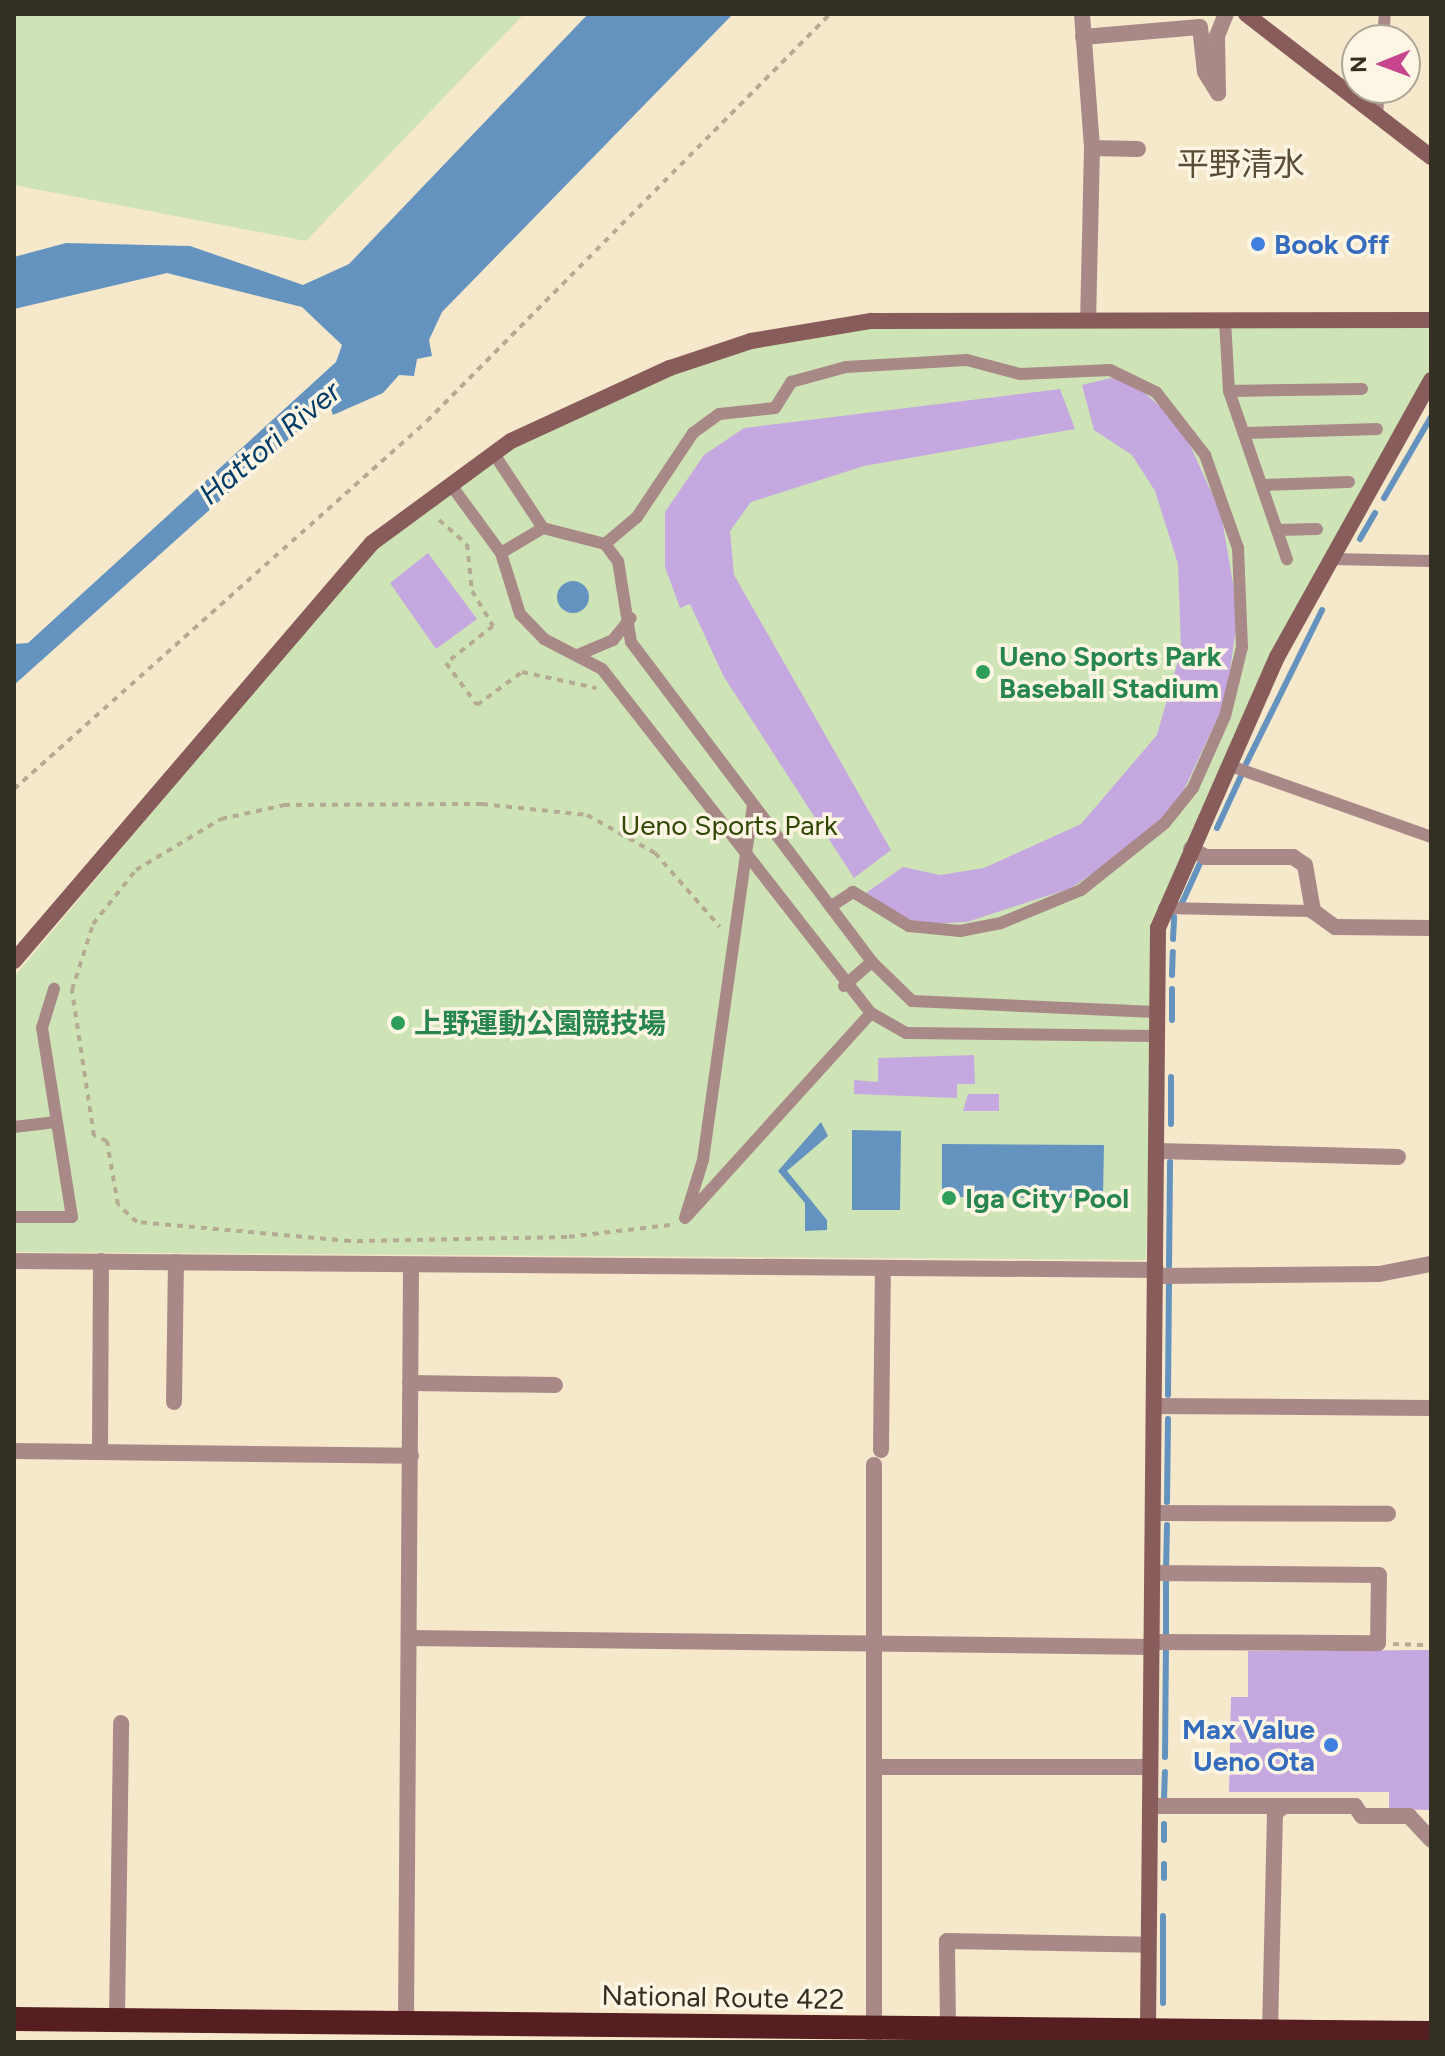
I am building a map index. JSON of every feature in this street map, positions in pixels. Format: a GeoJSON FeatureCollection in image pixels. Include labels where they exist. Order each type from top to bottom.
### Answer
{"type":"FeatureCollection","features":[{"type":"Feature","properties":{"kind":"highway","name":"National Route 422"},"geometry":{"type":"LineString","coordinates":[[14,2019],[117,2020],[324,2032],[406,2023],[606,2033],[784,2035],[1431,2033]]}},
{"type":"Feature","properties":{"kind":"street"},"geometry":{"type":"LineString","coordinates":[[1082,14],[1092,148],[1088,320]]}},
{"type":"Feature","properties":{"kind":"street"},"geometry":{"type":"LineString","coordinates":[[1083,37],[1200,27],[1205,72],[1218,93],[1217,36],[1226,14]]}},
{"type":"Feature","properties":{"kind":"street"},"geometry":{"type":"LineString","coordinates":[[1246,14],[1431,157]]}},
{"type":"Feature","properties":{"kind":"street"},"geometry":{"type":"LineString","coordinates":[[1092,148],[1138,149]]}},
{"type":"Feature","properties":{"kind":"street"},"geometry":{"type":"LineString","coordinates":[[14,961],[306,612],[372,543],[494,454],[670,368],[751,341],[871,321],[1431,320]]}},
{"type":"Feature","properties":{"kind":"street"},"geometry":{"type":"LineString","coordinates":[[1148,2036],[1156,1012],[1164,908],[1228,765],[1331,559],[1431,380]]}},
{"type":"Feature","properties":{"kind":"street"},"geometry":{"type":"LineString","coordinates":[[1191,849],[1206,857],[1293,857],[1305,865],[1313,911],[1335,927],[1431,928]]}},
{"type":"Feature","properties":{"kind":"street"},"geometry":{"type":"LineString","coordinates":[[1157,1151],[1398,1157]]}},
{"type":"Feature","properties":{"kind":"street"},"geometry":{"type":"LineString","coordinates":[[14,1261],[1379,1274],[1428,1266]]}},
{"type":"Feature","properties":{"kind":"street"},"geometry":{"type":"LineString","coordinates":[[100,1452],[101,1261]]}},
{"type":"Feature","properties":{"kind":"street"},"geometry":{"type":"LineString","coordinates":[[174,1402],[176,1262]]}},
{"type":"Feature","properties":{"kind":"street"},"geometry":{"type":"LineString","coordinates":[[406,2023],[411,1265]]}},
{"type":"Feature","properties":{"kind":"street"},"geometry":{"type":"LineString","coordinates":[[875,2035],[879,1767],[875,1644],[883,1270]]}},
{"type":"Feature","properties":{"kind":"street"},"geometry":{"type":"LineString","coordinates":[[410,1383],[555,1385]]}},
{"type":"Feature","properties":{"kind":"street"},"geometry":{"type":"LineString","coordinates":[[1154,1406],[1431,1408]]}},
{"type":"Feature","properties":{"kind":"street"},"geometry":{"type":"LineString","coordinates":[[14,1451],[411,1456]]}},
{"type":"Feature","properties":{"kind":"street"},"geometry":{"type":"LineString","coordinates":[[1153,1513],[1388,1514]]}},
{"type":"Feature","properties":{"kind":"street"},"geometry":{"type":"LineString","coordinates":[[409,1638],[875,1644],[1378,1643],[1379,1575],[1153,1573]]}},
{"type":"Feature","properties":{"kind":"street"},"geometry":{"type":"LineString","coordinates":[[117,2020],[121,1723]]}},
{"type":"Feature","properties":{"kind":"street"},"geometry":{"type":"LineString","coordinates":[[879,1767],[1150,1767]]}},
{"type":"Feature","properties":{"kind":"street"},"geometry":{"type":"LineString","coordinates":[[1150,1806],[1355,1806],[1362,1816],[1409,1816],[1431,1840]]}},
{"type":"Feature","properties":{"kind":"street"},"geometry":{"type":"LineString","coordinates":[[1270,2032],[1275,1813],[1284,1806]]}},
{"type":"Feature","properties":{"kind":"street"},"geometry":{"type":"LineString","coordinates":[[939,2034],[947,1941],[1148,1945]]}},
{"type":"Feature","properties":{"kind":"lane"},"geometry":{"type":"LineString","coordinates":[[1377,115],[1378,104]]}},
{"type":"Feature","properties":{"kind":"lane"},"geometry":{"type":"LineString","coordinates":[[1225,320],[1229,391],[1287,559]]}},
{"type":"Feature","properties":{"kind":"lane"},"geometry":{"type":"LineString","coordinates":[[605,544],[637,517],[693,433],[732,410],[775,408],[791,382],[846,367],[967,360],[1020,374],[1110,370],[1156,392],[1205,455],[1238,548],[1242,647],[1225,716],[1193,788],[1165,823],[1081,890],[1001,923],[960,931],[909,926],[853,892],[830,907]]}},
{"type":"Feature","properties":{"kind":"lane"},"geometry":{"type":"LineString","coordinates":[[1229,391],[1362,389]]}},
{"type":"Feature","properties":{"kind":"lane"},"geometry":{"type":"LineString","coordinates":[[1244,433],[1377,429]]}},
{"type":"Feature","properties":{"kind":"lane"},"geometry":{"type":"LineString","coordinates":[[494,454],[543,528],[605,544],[618,561],[631,618],[631,642],[872,962],[912,1001],[932,1007],[1156,1012]]}},
{"type":"Feature","properties":{"kind":"lane"},"geometry":{"type":"LineString","coordinates":[[1262,485],[1349,482]]}},
{"type":"Feature","properties":{"kind":"lane"},"geometry":{"type":"LineString","coordinates":[[451,485],[501,553],[520,614],[544,639],[580,654],[602,669],[844,986],[871,1013],[906,1033],[1156,1036]]}},
{"type":"Feature","properties":{"kind":"lane"},"geometry":{"type":"LineString","coordinates":[[501,553],[543,528]]}},
{"type":"Feature","properties":{"kind":"lane"},"geometry":{"type":"LineString","coordinates":[[1277,530],[1317,529]]}},
{"type":"Feature","properties":{"kind":"lane"},"geometry":{"type":"LineString","coordinates":[[1331,559],[1431,561]]}},
{"type":"Feature","properties":{"kind":"lane"},"geometry":{"type":"LineString","coordinates":[[580,654],[613,640],[631,618]]}},
{"type":"Feature","properties":{"kind":"lane"},"geometry":{"type":"LineString","coordinates":[[1228,765],[1431,837]]}},
{"type":"Feature","properties":{"kind":"lane"},"geometry":{"type":"LineString","coordinates":[[685,1218],[703,1160],[724,1023],[742,853],[753,805]]}},
{"type":"Feature","properties":{"kind":"lane"},"geometry":{"type":"LineString","coordinates":[[1164,908],[1313,911]]}},
{"type":"Feature","properties":{"kind":"lane"},"geometry":{"type":"LineString","coordinates":[[844,986],[872,962]]}},
{"type":"Feature","properties":{"kind":"lane"},"geometry":{"type":"LineString","coordinates":[[14,1217],[72,1217],[42,1028],[54,989]]}},
{"type":"Feature","properties":{"kind":"lane"},"geometry":{"type":"LineString","coordinates":[[685,1218],[871,1013]]}},
{"type":"Feature","properties":{"kind":"lane"},"geometry":{"type":"LineString","coordinates":[[14,1127],[56,1122]]}},
{"type":"Feature","properties":{"kind":"path"},"geometry":{"type":"LineString","coordinates":[[14,789],[427,421],[830,14]]}},
{"type":"Feature","properties":{"kind":"path"},"geometry":{"type":"LineString","coordinates":[[439,520],[467,544],[472,591],[493,626],[446,663],[477,705]]}},
{"type":"Feature","properties":{"kind":"path"},"geometry":{"type":"LineString","coordinates":[[685,1218],[567,1237],[380,1241],[137,1222],[118,1205],[107,1141],[94,1136],[72,990],[93,924],[136,870],[221,819],[284,805],[482,804],[587,815],[655,853],[713,927],[722,927],[724,911]]}},
{"type":"Feature","properties":{"kind":"path"},"geometry":{"type":"LineString","coordinates":[[1378,1643],[1431,1645]]}},
{"type":"Feature","properties":{"kind":"green space"},"geometry":{"type":"Polygon","coordinates":[[[14,14],[524,14],[306,241],[14,185],[14,14]]]}},
{"type":"Feature","properties":{"kind":"green space","name":"Ueno Sports Park"},"geometry":{"type":"Polygon","coordinates":[[[1431,322],[1431,376],[1275,655],[1155,928],[1146,1260],[14,1252],[14,977],[377,543],[513,444],[672,370],[752,343],[872,324],[1431,322]]]}},
{"type":"Feature","properties":{"kind":"water","name":"Hattori River"},"geometry":{"type":"Polygon","coordinates":[[[588,14],[733,14],[442,312],[429,340],[432,356],[417,359],[414,376],[399,375],[383,393],[333,415],[329,403],[14,685],[14,644],[28,643],[336,362],[342,345],[302,307],[167,273],[14,309],[14,257],[66,243],[190,246],[303,285],[349,264],[588,14]]]}},
{"type":"Feature","properties":{"kind":"water"},"geometry":{"type":"Polygon","coordinates":[[[573,581],[584,586],[589,597],[584,608],[573,613],[562,608],[557,597],[562,586],[573,581]]]}},
{"type":"Feature","properties":{"kind":"water"},"geometry":{"type":"Polygon","coordinates":[[[821,1122],[828,1136],[787,1171],[827,1220],[827,1230],[805,1231],[805,1203],[778,1171],[821,1122]]]}},
{"type":"Feature","properties":{"kind":"water"},"geometry":{"type":"Polygon","coordinates":[[[852,1130],[901,1131],[900,1210],[852,1210],[852,1130]]]}},
{"type":"Feature","properties":{"kind":"water"},"geometry":{"type":"Polygon","coordinates":[[[942,1144],[1104,1145],[1103,1198],[942,1197],[942,1144]]]}},
{"type":"Feature","properties":{"kind":"building"},"geometry":{"type":"Polygon","coordinates":[[[1111,378],[1133,383],[1163,409],[1188,441],[1221,513],[1238,613],[1226,700],[1182,794],[1144,838],[1071,888],[967,922],[922,924],[879,907],[863,895],[903,867],[940,875],[984,868],[1081,824],[1157,735],[1181,650],[1178,564],[1155,491],[1132,455],[1094,430],[1082,385],[1111,378]]]}},
{"type":"Feature","properties":{"kind":"building"},"geometry":{"type":"Polygon","coordinates":[[[1060,389],[1075,429],[864,466],[751,502],[730,531],[734,575],[891,850],[854,878],[724,677],[690,604],[680,608],[665,567],[665,512],[704,455],[744,428],[1060,389]]]}},
{"type":"Feature","properties":{"kind":"building"},"geometry":{"type":"Polygon","coordinates":[[[428,553],[477,619],[436,649],[390,583],[428,553]]]}},
{"type":"Feature","properties":{"kind":"building"},"geometry":{"type":"Polygon","coordinates":[[[974,1055],[975,1084],[957,1084],[957,1098],[854,1094],[854,1080],[878,1082],[878,1058],[974,1055]]]}},
{"type":"Feature","properties":{"kind":"building"},"geometry":{"type":"Polygon","coordinates":[[[968,1094],[999,1094],[999,1111],[963,1111],[968,1094]]]}},
{"type":"Feature","properties":{"kind":"building","name":"Max Value Ueno Ota"},"geometry":{"type":"Polygon","coordinates":[[[1431,1650],[1431,1810],[1389,1809],[1389,1792],[1229,1792],[1231,1697],[1248,1697],[1248,1651],[1431,1650]]]}},
{"type":"Feature","properties":{"kind":"waterway"},"geometry":{"type":"LineString","coordinates":[[1384,498],[1431,417]]}},
{"type":"Feature","properties":{"kind":"waterway"},"geometry":{"type":"LineString","coordinates":[[1360,539],[1375,513]]}},
{"type":"Feature","properties":{"kind":"waterway"},"geometry":{"type":"LineString","coordinates":[[1245,766],[1322,610]]}},
{"type":"Feature","properties":{"kind":"waterway"},"geometry":{"type":"LineString","coordinates":[[1217,828],[1241,776]]}},
{"type":"Feature","properties":{"kind":"waterway"},"geometry":{"type":"LineString","coordinates":[[1182,903],[1202,859]]}},
{"type":"Feature","properties":{"kind":"waterway"},"geometry":{"type":"LineString","coordinates":[[1173,939],[1174,917]]}},
{"type":"Feature","properties":{"kind":"waterway"},"geometry":{"type":"LineString","coordinates":[[1172,975],[1173,952]]}},
{"type":"Feature","properties":{"kind":"waterway"},"geometry":{"type":"LineString","coordinates":[[1172,989],[1172,1020]]}},
{"type":"Feature","properties":{"kind":"waterway"},"geometry":{"type":"LineString","coordinates":[[1171,1077],[1171,1124]]}},
{"type":"Feature","properties":{"kind":"waterway"},"geometry":{"type":"LineString","coordinates":[[1169,1266],[1170,1162]]}},
{"type":"Feature","properties":{"kind":"waterway"},"geometry":{"type":"LineString","coordinates":[[1168,1395],[1169,1282]]}},
{"type":"Feature","properties":{"kind":"waterway"},"geometry":{"type":"LineString","coordinates":[[1167,1502],[1168,1419]]}},
{"type":"Feature","properties":{"kind":"waterway"},"geometry":{"type":"LineString","coordinates":[[1166,1569],[1167,1525]]}},
{"type":"Feature","properties":{"kind":"waterway"},"geometry":{"type":"LineString","coordinates":[[1166,1582],[1166,1637]]}},
{"type":"Feature","properties":{"kind":"waterway"},"geometry":{"type":"LineString","coordinates":[[1165,1757],[1166,1651]]}},
{"type":"Feature","properties":{"kind":"waterway"},"geometry":{"type":"LineString","coordinates":[[1164,1799],[1165,1772]]}},
{"type":"Feature","properties":{"kind":"waterway"},"geometry":{"type":"LineString","coordinates":[[1164,1824],[1164,1840]]}},
{"type":"Feature","properties":{"kind":"waterway"},"geometry":{"type":"LineString","coordinates":[[1164,1864],[1164,1878]]}},
{"type":"Feature","properties":{"kind":"waterway"},"geometry":{"type":"LineString","coordinates":[[1163,1916],[1163,2003]]}},
{"type":"Feature","properties":{"kind":"place","name":"Book Off"},"geometry":{"type":"Point","coordinates":[1258,244]}},
{"type":"Feature","properties":{"kind":"place","name":"Ueno Sports Park Baseball Stadium"},"geometry":{"type":"Point","coordinates":[983,672]}},
{"type":"Feature","properties":{"kind":"place","name":"上野運動公園競技場"},"geometry":{"type":"Point","coordinates":[398,1023]}},
{"type":"Feature","properties":{"kind":"place","name":"Iga City Pool"},"geometry":{"type":"Point","coordinates":[949,1198]}},
{"type":"Feature","properties":{"kind":"place","name":"Max Value Ueno Ota"},"geometry":{"type":"Point","coordinates":[1331,1745]}},
{"type":"Feature","properties":{"kind":"district","name":"平野清水"},"geometry":{"type":"Point","coordinates":[1241,164]}}]}
